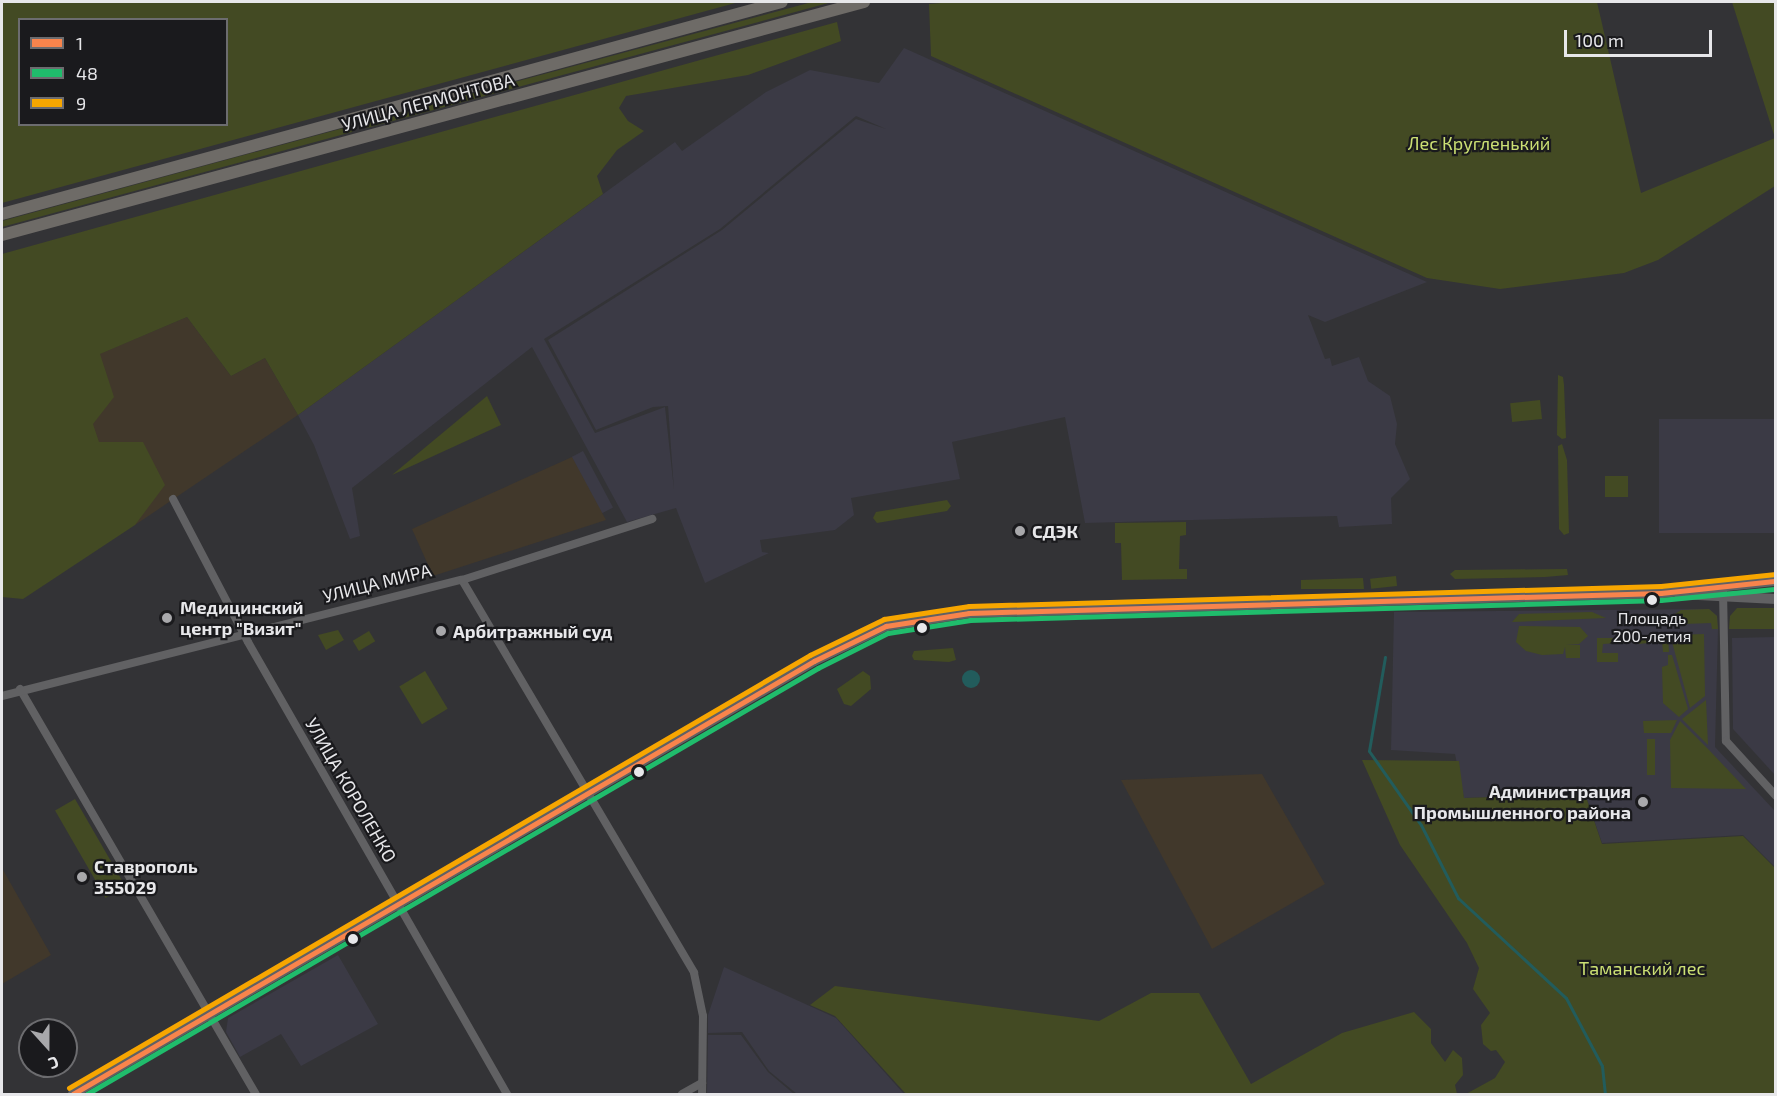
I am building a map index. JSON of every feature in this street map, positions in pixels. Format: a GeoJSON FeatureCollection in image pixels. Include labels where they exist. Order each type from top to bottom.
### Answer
{"type":"FeatureCollection","features":[{"type":"Feature","properties":{"kind":"main road","name":"УЛИЦА ЛЕРМОНТОВА"},"geometry":{"type":"LineString","coordinates":[[2,214],[782,2]]}},
{"type":"Feature","properties":{"kind":"main road","name":"УЛИЦА ЛЕРМОНТОВА"},"geometry":{"type":"LineString","coordinates":[[2,235],[864,2]]}},
{"type":"Feature","properties":{"kind":"main road"},"geometry":{"type":"LineString","coordinates":[[356,118],[363,139]]}},
{"type":"Feature","properties":{"kind":"main road"},"geometry":{"type":"LineString","coordinates":[[73,1095],[839,647],[908,620],[969,613],[1661,592],[1723,584],[1776,581]]}},
{"type":"Feature","properties":{"kind":"main road"},"geometry":{"type":"LineString","coordinates":[[1661,592],[1723,598],[1776,599]]}},
{"type":"Feature","properties":{"kind":"street","name":"УЛИЦА КОРОЛЕНКО"},"geometry":{"type":"LineString","coordinates":[[173,499],[245,634],[507,1095]]}},
{"type":"Feature","properties":{"kind":"street","name":"УЛИЦА МИРА"},"geometry":{"type":"LineString","coordinates":[[2,696],[20,689],[462,580],[652,519]]}},
{"type":"Feature","properties":{"kind":"street"},"geometry":{"type":"LineString","coordinates":[[462,580],[694,973],[703,1016],[702,1095]]}},
{"type":"Feature","properties":{"kind":"street"},"geometry":{"type":"LineString","coordinates":[[1723,584],[1726,741],[1776,796]]}},
{"type":"Feature","properties":{"kind":"street"},"geometry":{"type":"LineString","coordinates":[[20,689],[256,1095]]}},
{"type":"Feature","properties":{"kind":"street"},"geometry":{"type":"LineString","coordinates":[[682,1095],[702,1083]]}},
{"type":"Feature","properties":{"kind":"shaded area"},"geometry":{"type":"Polygon","coordinates":[[[904,48],[1427,282],[1325,322],[1308,315],[1325,359],[1330,358],[1332,366],[1359,357],[1368,381],[1390,396],[1397,424],[1395,444],[1410,479],[1391,498],[1392,524],[1339,527],[1337,516],[1085,523],[1065,417],[952,442],[960,479],[851,498],[854,515],[835,530],[760,540],[762,552],[769,553],[705,583],[676,508],[627,522],[532,347],[352,488],[360,536],[350,539],[314,445],[298,415],[675,142],[682,151],[766,92],[810,70],[879,83],[904,48]],[[856,116],[720,229],[544,339],[595,433],[665,407],[674,490],[668,406],[653,407],[596,430],[548,340],[722,230],[856,119],[886,129],[856,116]]]}},
{"type":"Feature","properties":{"kind":"shaded area"},"geometry":{"type":"Polygon","coordinates":[[[187,317],[231,376],[265,358],[298,415],[135,525],[82,469],[99,354],[187,317]]]}},
{"type":"Feature","properties":{"kind":"shaded area"},"geometry":{"type":"Polygon","coordinates":[[[1659,419],[1775,419],[1775,533],[1659,533],[1659,419]]]}},
{"type":"Feature","properties":{"kind":"shaded area"},"geometry":{"type":"Polygon","coordinates":[[[583,451],[613,508],[602,514],[572,457],[583,451]]]}},
{"type":"Feature","properties":{"kind":"shaded area"},"geometry":{"type":"Polygon","coordinates":[[[572,457],[606,520],[433,576],[412,529],[572,457]]]}},
{"type":"Feature","properties":{"kind":"shaded area"},"geometry":{"type":"Polygon","coordinates":[[[1709,609],[1717,616],[1718,629],[1715,747],[1775,811],[1775,867],[1743,835],[1602,843],[1585,794],[1464,798],[1455,754],[1391,750],[1394,612],[1709,609]]]}},
{"type":"Feature","properties":{"kind":"shaded area"},"geometry":{"type":"Polygon","coordinates":[[[1776,637],[1775,775],[1733,729],[1732,638],[1776,637]]]}},
{"type":"Feature","properties":{"kind":"shaded area"},"geometry":{"type":"Polygon","coordinates":[[[1262,774],[1325,884],[1212,949],[1121,780],[1262,774]]]}},
{"type":"Feature","properties":{"kind":"shaded area"},"geometry":{"type":"Polygon","coordinates":[[[2,868],[51,955],[2,984],[2,868]]]}},
{"type":"Feature","properties":{"kind":"shaded area"},"geometry":{"type":"Polygon","coordinates":[[[338,955],[378,1024],[301,1066],[281,1034],[240,1057],[226,1032],[228,1018],[338,955]]]}},
{"type":"Feature","properties":{"kind":"shaded area"},"geometry":{"type":"Polygon","coordinates":[[[724,967],[836,1018],[904,1094],[797,1094],[769,1071],[742,1032],[708,1033],[708,1015],[724,967]]]}},
{"type":"Feature","properties":{"kind":"shaded area"},"geometry":{"type":"Polygon","coordinates":[[[708,1035],[741,1035],[768,1072],[794,1094],[707,1094],[708,1035]]]}},
{"type":"Feature","properties":{"kind":"green space"},"geometry":{"type":"Polygon","coordinates":[[[2,2],[739,2],[2,203],[2,2]]]}},
{"type":"Feature","properties":{"kind":"green space"},"geometry":{"type":"Polygon","coordinates":[[[812,2],[832,2],[367,128],[364,126],[366,122],[812,2]]]}},
{"type":"Feature","properties":{"kind":"green space","name":"Лес Кругленький"},"geometry":{"type":"Polygon","coordinates":[[[953,2],[1597,2],[1641,193],[1775,138],[1775,186],[1658,260],[1624,273],[1500,289],[1427,278],[931,56],[929,4],[953,2]]]}},
{"type":"Feature","properties":{"kind":"green space"},"geometry":{"type":"Polygon","coordinates":[[[1732,2],[1775,2],[1775,138],[1732,2]]]}},
{"type":"Feature","properties":{"kind":"green space"},"geometry":{"type":"Polygon","coordinates":[[[837,22],[841,41],[748,75],[626,96],[619,108],[628,121],[644,131],[617,150],[597,176],[603,194],[298,415],[265,358],[231,376],[187,317],[100,354],[114,397],[93,424],[99,442],[143,442],[165,485],[135,525],[23,599],[2,597],[2,254],[837,22]]]}},
{"type":"Feature","properties":{"kind":"green space"},"geometry":{"type":"Polygon","coordinates":[[[351,126],[355,128],[352,132],[2,227],[2,221],[351,126]]]}},
{"type":"Feature","properties":{"kind":"green space"},"geometry":{"type":"Polygon","coordinates":[[[1558,375],[1563,377],[1564,385],[1566,438],[1562,439],[1557,435],[1558,375]]]}},
{"type":"Feature","properties":{"kind":"green space"},"geometry":{"type":"Polygon","coordinates":[[[487,396],[501,425],[392,475],[487,396]]]}},
{"type":"Feature","properties":{"kind":"green space"},"geometry":{"type":"Polygon","coordinates":[[[1540,400],[1542,419],[1512,422],[1510,403],[1540,400]]]}},
{"type":"Feature","properties":{"kind":"green space"},"geometry":{"type":"Polygon","coordinates":[[[1562,444],[1567,460],[1569,533],[1564,535],[1559,529],[1558,446],[1562,444]]]}},
{"type":"Feature","properties":{"kind":"green space"},"geometry":{"type":"Polygon","coordinates":[[[1605,476],[1628,476],[1628,497],[1605,497],[1605,476]]]}},
{"type":"Feature","properties":{"kind":"green space"},"geometry":{"type":"Polygon","coordinates":[[[947,500],[951,506],[947,511],[877,523],[873,518],[876,512],[947,500]]]}},
{"type":"Feature","properties":{"kind":"green space"},"geometry":{"type":"Polygon","coordinates":[[[1186,522],[1186,535],[1180,536],[1179,569],[1187,569],[1187,579],[1122,580],[1121,543],[1115,543],[1115,523],[1186,522]]]}},
{"type":"Feature","properties":{"kind":"green space"},"geometry":{"type":"Polygon","coordinates":[[[1567,569],[1568,575],[1545,577],[1455,579],[1450,574],[1455,570],[1567,569]]]}},
{"type":"Feature","properties":{"kind":"green space"},"geometry":{"type":"Polygon","coordinates":[[[1396,576],[1397,586],[1371,589],[1370,579],[1396,576]]]}},
{"type":"Feature","properties":{"kind":"green space"},"geometry":{"type":"Polygon","coordinates":[[[1363,578],[1364,589],[1301,589],[1301,580],[1363,578]]]}},
{"type":"Feature","properties":{"kind":"green space"},"geometry":{"type":"Polygon","coordinates":[[[1737,608],[1775,608],[1775,629],[1729,629],[1730,616],[1737,608]]]}},
{"type":"Feature","properties":{"kind":"green space"},"geometry":{"type":"Polygon","coordinates":[[[1709,609],[1717,616],[1718,629],[1712,629],[1711,623],[1683,624],[1683,616],[1672,616],[1681,610],[1709,609]]]}},
{"type":"Feature","properties":{"kind":"green space"},"geometry":{"type":"Polygon","coordinates":[[[1592,612],[1606,618],[1512,622],[1519,614],[1592,612]]]}},
{"type":"Feature","properties":{"kind":"green space"},"geometry":{"type":"Polygon","coordinates":[[[1519,626],[1580,627],[1588,636],[1579,644],[1566,644],[1580,645],[1580,658],[1566,658],[1565,647],[1563,654],[1542,655],[1526,651],[1516,642],[1519,626]]]}},
{"type":"Feature","properties":{"kind":"green space"},"geometry":{"type":"Polygon","coordinates":[[[338,630],[344,640],[326,650],[318,635],[338,630]]]}},
{"type":"Feature","properties":{"kind":"green space"},"geometry":{"type":"Polygon","coordinates":[[[369,631],[375,641],[359,651],[353,641],[369,631]]]}},
{"type":"Feature","properties":{"kind":"green space"},"geometry":{"type":"Polygon","coordinates":[[[1704,634],[1705,696],[1690,708],[1672,642],[1678,641],[1677,635],[1704,634]]]}},
{"type":"Feature","properties":{"kind":"green space"},"geometry":{"type":"Polygon","coordinates":[[[1668,635],[1669,652],[1663,652],[1662,642],[1637,644],[1637,637],[1668,635]]]}},
{"type":"Feature","properties":{"kind":"green space"},"geometry":{"type":"Polygon","coordinates":[[[1597,638],[1617,638],[1617,643],[1603,644],[1602,653],[1618,653],[1618,662],[1597,662],[1597,638]]]}},
{"type":"Feature","properties":{"kind":"green space"},"geometry":{"type":"Polygon","coordinates":[[[953,648],[956,660],[949,662],[914,660],[912,656],[914,651],[953,648]]]}},
{"type":"Feature","properties":{"kind":"green space"},"geometry":{"type":"Polygon","coordinates":[[[1668,655],[1672,655],[1688,709],[1679,717],[1663,703],[1662,667],[1668,665],[1668,655]]]}},
{"type":"Feature","properties":{"kind":"green space"},"geometry":{"type":"Polygon","coordinates":[[[425,671],[448,709],[422,724],[399,686],[425,671]]]}},
{"type":"Feature","properties":{"kind":"green space"},"geometry":{"type":"Polygon","coordinates":[[[863,671],[870,676],[871,689],[851,706],[844,704],[837,689],[863,671]]]}},
{"type":"Feature","properties":{"kind":"green space"},"geometry":{"type":"Polygon","coordinates":[[[1706,700],[1708,745],[1682,719],[1706,700]]]}},
{"type":"Feature","properties":{"kind":"green space"},"geometry":{"type":"Polygon","coordinates":[[[1677,720],[1671,733],[1644,733],[1643,721],[1677,720]]]}},
{"type":"Feature","properties":{"kind":"green space"},"geometry":{"type":"Polygon","coordinates":[[[1680,721],[1746,789],[1671,788],[1670,740],[1680,721]]]}},
{"type":"Feature","properties":{"kind":"green space"},"geometry":{"type":"Polygon","coordinates":[[[1647,739],[1655,739],[1655,775],[1647,775],[1647,739]]]}},
{"type":"Feature","properties":{"kind":"green space","name":"Таманский лес"},"geometry":{"type":"Polygon","coordinates":[[[1362,760],[1459,761],[1464,798],[1585,794],[1602,844],[1743,836],[1775,868],[1775,1094],[1466,1094],[1495,1078],[1505,1062],[1496,1050],[1491,1051],[1483,1044],[1481,1025],[1490,1013],[1473,989],[1479,968],[1467,943],[1400,845],[1362,760]]]}},
{"type":"Feature","properties":{"kind":"green space"},"geometry":{"type":"Polygon","coordinates":[[[75,799],[126,886],[106,898],[55,810],[75,799]]]}},
{"type":"Feature","properties":{"kind":"green space"},"geometry":{"type":"Polygon","coordinates":[[[835,986],[1099,1021],[1151,993],[1199,993],[1251,1084],[1342,1033],[1414,1012],[1431,1029],[1431,1043],[1445,1062],[1453,1050],[1462,1058],[1463,1075],[1455,1085],[1457,1094],[906,1094],[835,1016],[810,1005],[835,986]]]}},
{"type":"Feature","properties":{"kind":"water"},"geometry":{"type":"Polygon","coordinates":[[[967,670],[975,670],[980,675],[978,686],[967,688],[962,683],[962,675],[967,670]]]}},
{"type":"Feature","properties":{"kind":"waterway"},"geometry":{"type":"LineString","coordinates":[[1385,657],[1369,751],[1421,825],[1458,898],[1566,998],[1602,1066],[1605,1094]]}},
{"type":"Feature","properties":{"kind":"transit line","name":"9"},"geometry":{"type":"LineString","coordinates":[[69,1088],[810,655],[884,619],[969,606],[1661,586],[1775,574]]}},
{"type":"Feature","properties":{"kind":"transit line","name":"1"},"geometry":{"type":"LineString","coordinates":[[73,1094],[814,661],[886,626],[969,613],[1661,593],[1776,581]]}},
{"type":"Feature","properties":{"kind":"transit line","name":"48"},"geometry":{"type":"LineString","coordinates":[[87,1094],[818,668],[888,633],[970,620],[1661,600],[1776,589]]}},
{"type":"Feature","properties":{"kind":"place","name":"СДЭК"},"geometry":{"type":"Point","coordinates":[1020,531]}},
{"type":"Feature","properties":{"kind":"place","name":"Площадь 200-летия"},"geometry":{"type":"Point","coordinates":[1652,600]}},
{"type":"Feature","properties":{"kind":"place","name":"Медицинский центр \"Визит\""},"geometry":{"type":"Point","coordinates":[167,618]}},
{"type":"Feature","properties":{"kind":"place","name":"Арбитражный суд"},"geometry":{"type":"Point","coordinates":[441,631]}},
{"type":"Feature","properties":{"kind":"place","name":"Администрация Промышленного района"},"geometry":{"type":"Point","coordinates":[1643,802]}},
{"type":"Feature","properties":{"kind":"place","name":"Ставрополь 355029"},"geometry":{"type":"Point","coordinates":[82,877]}}]}
